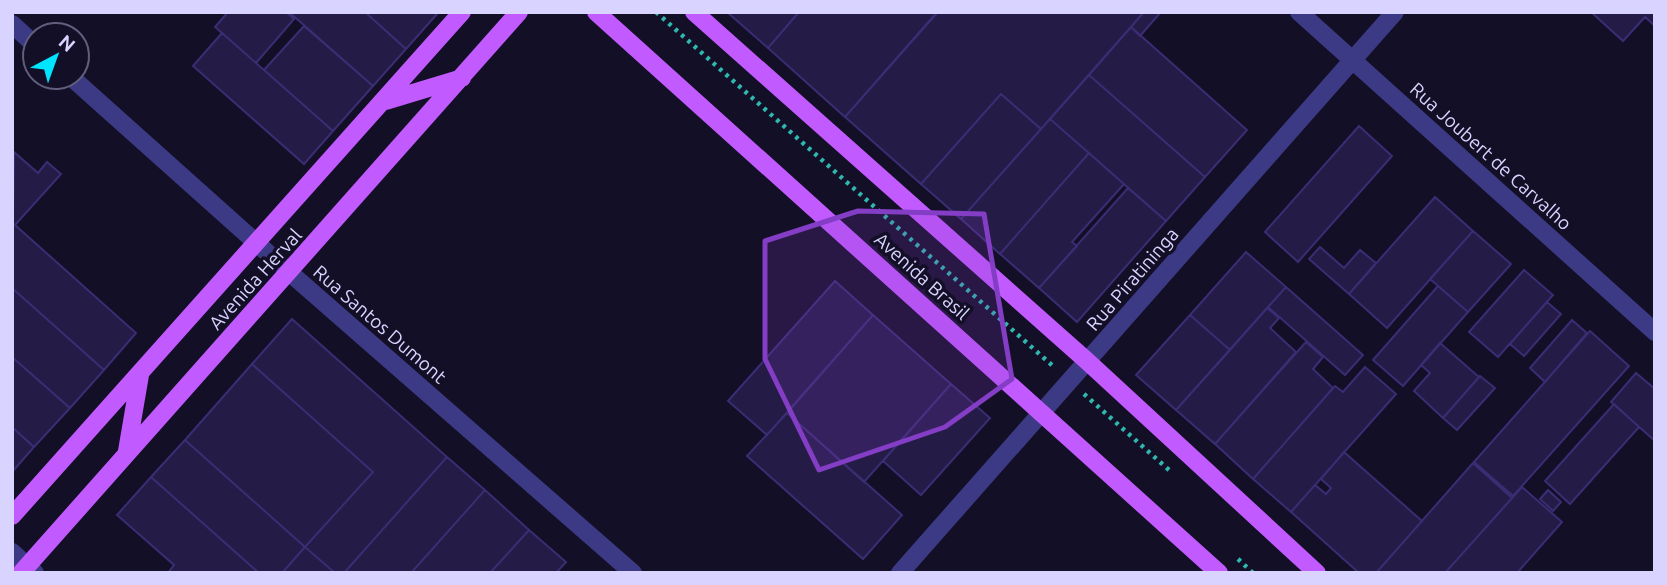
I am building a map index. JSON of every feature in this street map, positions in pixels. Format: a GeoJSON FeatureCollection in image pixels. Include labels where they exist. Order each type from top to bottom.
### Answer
{"type":"FeatureCollection","features":[{"type":"Feature","properties":{"kind":"main road","name":"Avenida Herval"},"geometry":{"type":"LineString","coordinates":[[12,516],[462,12]]}},
{"type":"Feature","properties":{"kind":"main road","name":"Avenida Herval"},"geometry":{"type":"LineString","coordinates":[[28,570],[127,453],[519,12]]}},
{"type":"Feature","properties":{"kind":"main road","name":"Avenida Brasil"},"geometry":{"type":"LineString","coordinates":[[596,12],[1219,573]]}},
{"type":"Feature","properties":{"kind":"main road"},"geometry":{"type":"LineString","coordinates":[[694,12],[1087,361],[1317,573]]}},
{"type":"Feature","properties":{"kind":"main road"},"geometry":{"type":"LineString","coordinates":[[386,100],[461,78]]}},
{"type":"Feature","properties":{"kind":"main road"},"geometry":{"type":"LineString","coordinates":[[127,453],[140,375]]}},
{"type":"Feature","properties":{"kind":"street","name":"Rua Joubert de Carvalho"},"geometry":{"type":"LineString","coordinates":[[1299,12],[1655,332]]}},
{"type":"Feature","properties":{"kind":"street","name":"Rua Piratininga"},"geometry":{"type":"LineString","coordinates":[[900,573],[1395,12]]}},
{"type":"Feature","properties":{"kind":"street","name":"Rua Santos Dumont"},"geometry":{"type":"LineString","coordinates":[[87,91],[633,573]]}},
{"type":"Feature","properties":{"kind":"street"},"geometry":{"type":"LineString","coordinates":[[12,552],[28,570]]}},
{"type":"Feature","properties":{"kind":"path"},"geometry":{"type":"LineString","coordinates":[[656,12],[1170,470]]}},
{"type":"Feature","properties":{"kind":"highlighted area"},"geometry":{"type":"Polygon","coordinates":[[[858,211],[984,214],[1012,379],[945,427],[819,470],[765,359],[765,241],[858,211]]]}},
{"type":"Feature","properties":{"kind":"building"},"geometry":{"type":"Polygon","coordinates":[[[228,12],[286,12],[294,19],[256,63],[215,27],[228,12]]]}},
{"type":"Feature","properties":{"kind":"building"},"geometry":{"type":"Polygon","coordinates":[[[289,12],[365,12],[406,49],[373,86],[289,12]]]}},
{"type":"Feature","properties":{"kind":"building"},"geometry":{"type":"Polygon","coordinates":[[[365,12],[436,12],[437,14],[406,49],[365,12]]]}},
{"type":"Feature","properties":{"kind":"building"},"geometry":{"type":"Polygon","coordinates":[[[727,12],[799,12],[768,48],[727,12]]]}},
{"type":"Feature","properties":{"kind":"building"},"geometry":{"type":"Polygon","coordinates":[[[799,12],[938,12],[845,117],[768,48],[799,12]]]}},
{"type":"Feature","properties":{"kind":"building"},"geometry":{"type":"Polygon","coordinates":[[[937,12],[1144,12],[1041,129],[1001,94],[921,184],[845,117],[937,12]]]}},
{"type":"Feature","properties":{"kind":"building"},"geometry":{"type":"Polygon","coordinates":[[[1144,12],[1161,12],[1140,36],[1131,27],[1144,12]]]}},
{"type":"Feature","properties":{"kind":"building"},"geometry":{"type":"Polygon","coordinates":[[[1591,12],[1655,12],[1655,26],[1645,17],[1623,41],[1591,12]]]}},
{"type":"Feature","properties":{"kind":"building"},"geometry":{"type":"Polygon","coordinates":[[[304,26],[373,86],[333,131],[264,70],[304,26]]]}},
{"type":"Feature","properties":{"kind":"building"},"geometry":{"type":"Polygon","coordinates":[[[1131,27],[1247,130],[1205,177],[1089,75],[1131,27]]]}},
{"type":"Feature","properties":{"kind":"building"},"geometry":{"type":"Polygon","coordinates":[[[222,33],[333,131],[304,164],[193,66],[222,33]]]}},
{"type":"Feature","properties":{"kind":"building"},"geometry":{"type":"Polygon","coordinates":[[[1089,75],[1205,177],[1166,221],[1050,119],[1089,75]]]}},
{"type":"Feature","properties":{"kind":"building"},"geometry":{"type":"Polygon","coordinates":[[[1001,94],[1041,129],[961,219],[921,184],[1001,94]]]}},
{"type":"Feature","properties":{"kind":"building"},"geometry":{"type":"Polygon","coordinates":[[[1050,119],[1089,153],[1000,254],[961,219],[1050,119]]]}},
{"type":"Feature","properties":{"kind":"building"},"geometry":{"type":"Polygon","coordinates":[[[1359,126],[1392,156],[1298,262],[1265,232],[1359,126]]]}},
{"type":"Feature","properties":{"kind":"building"},"geometry":{"type":"Polygon","coordinates":[[[14,152],[38,173],[47,162],[61,174],[15,225],[136,333],[104,370],[12,288],[14,152]]]}},
{"type":"Feature","properties":{"kind":"building"},"geometry":{"type":"Polygon","coordinates":[[[1089,153],[1124,184],[1072,242],[1077,246],[1039,288],[1000,254],[1089,153]]]}},
{"type":"Feature","properties":{"kind":"building"},"geometry":{"type":"Polygon","coordinates":[[[1128,188],[1166,221],[1077,322],[1039,288],[1128,188]]]}},
{"type":"Feature","properties":{"kind":"building"},"geometry":{"type":"Polygon","coordinates":[[[1435,197],[1473,231],[1387,328],[1349,294],[1435,197]]]}},
{"type":"Feature","properties":{"kind":"building"},"geometry":{"type":"Polygon","coordinates":[[[1473,231],[1511,264],[1468,312],[1430,279],[1473,231]]]}},
{"type":"Feature","properties":{"kind":"building"},"geometry":{"type":"Polygon","coordinates":[[[1320,247],[1344,268],[1360,250],[1376,263],[1349,294],[1309,259],[1320,247]]]}},
{"type":"Feature","properties":{"kind":"building"},"geometry":{"type":"Polygon","coordinates":[[[1246,252],[1286,287],[1230,350],[1190,315],[1246,252]]]}},
{"type":"Feature","properties":{"kind":"building"},"geometry":{"type":"Polygon","coordinates":[[[1524,270],[1553,295],[1498,357],[1469,332],[1524,270]]]}},
{"type":"Feature","properties":{"kind":"building"},"geometry":{"type":"Polygon","coordinates":[[[835,281],[873,315],[767,435],[728,401],[835,281]]]}},
{"type":"Feature","properties":{"kind":"building"},"geometry":{"type":"Polygon","coordinates":[[[1438,286],[1468,312],[1403,386],[1373,360],[1438,286]]]}},
{"type":"Feature","properties":{"kind":"building"},"geometry":{"type":"Polygon","coordinates":[[[1286,287],[1363,355],[1345,375],[1268,307],[1286,287]]]}},
{"type":"Feature","properties":{"kind":"building"},"geometry":{"type":"Polygon","coordinates":[[[12,288],[104,370],[70,408],[12,357],[12,288]]]}},
{"type":"Feature","properties":{"kind":"building"},"geometry":{"type":"Polygon","coordinates":[[[1547,302],[1561,314],[1524,356],[1510,344],[1547,302]]]}},
{"type":"Feature","properties":{"kind":"building"},"geometry":{"type":"Polygon","coordinates":[[[1267,308],[1279,318],[1270,328],[1296,352],[1215,444],[1176,410],[1267,308]]]}},
{"type":"Feature","properties":{"kind":"building"},"geometry":{"type":"Polygon","coordinates":[[[873,315],[951,384],[864,482],[787,413],[873,315]]]}},
{"type":"Feature","properties":{"kind":"building"},"geometry":{"type":"Polygon","coordinates":[[[1190,315],[1230,350],[1176,410],[1136,375],[1190,315]]]}},
{"type":"Feature","properties":{"kind":"building"},"geometry":{"type":"Polygon","coordinates":[[[292,319],[447,457],[344,573],[335,573],[305,547],[373,472],[252,364],[292,319]]]}},
{"type":"Feature","properties":{"kind":"building"},"geometry":{"type":"Polygon","coordinates":[[[1572,320],[1587,333],[1545,382],[1530,368],[1572,320]]]}},
{"type":"Feature","properties":{"kind":"building"},"geometry":{"type":"Polygon","coordinates":[[[1590,331],[1629,366],[1513,496],[1474,462],[1590,331]]]}},
{"type":"Feature","properties":{"kind":"building"},"geometry":{"type":"Polygon","coordinates":[[[1306,342],[1323,357],[1313,369],[1333,388],[1253,479],[1215,444],[1306,342]]]}},
{"type":"Feature","properties":{"kind":"building"},"geometry":{"type":"Polygon","coordinates":[[[1440,343],[1479,377],[1443,418],[1414,391],[1430,373],[1421,365],[1440,343]]]}},
{"type":"Feature","properties":{"kind":"building"},"geometry":{"type":"Polygon","coordinates":[[[12,357],[70,408],[34,447],[12,427],[12,357]]]}},
{"type":"Feature","properties":{"kind":"building"},"geometry":{"type":"Polygon","coordinates":[[[252,364],[373,472],[305,547],[185,440],[252,364]]]}},
{"type":"Feature","properties":{"kind":"building"},"geometry":{"type":"Polygon","coordinates":[[[1365,367],[1396,394],[1291,512],[1253,479],[1335,386],[1343,392],[1365,367]]]}},
{"type":"Feature","properties":{"kind":"building"},"geometry":{"type":"Polygon","coordinates":[[[1636,373],[1655,389],[1655,441],[1611,402],[1636,373]]]}},
{"type":"Feature","properties":{"kind":"building"},"geometry":{"type":"Polygon","coordinates":[[[1480,376],[1495,388],[1457,430],[1443,418],[1480,376]]]}},
{"type":"Feature","properties":{"kind":"building"},"geometry":{"type":"Polygon","coordinates":[[[951,384],[990,418],[921,495],[883,461],[951,384]]]}},
{"type":"Feature","properties":{"kind":"building"},"geometry":{"type":"Polygon","coordinates":[[[1614,404],[1639,427],[1570,504],[1545,481],[1614,404]]]}},
{"type":"Feature","properties":{"kind":"building"},"geometry":{"type":"Polygon","coordinates":[[[787,413],[902,515],[863,559],[747,456],[787,413]]]}},
{"type":"Feature","properties":{"kind":"building"},"geometry":{"type":"Polygon","coordinates":[[[12,427],[34,447],[12,472],[12,427]]]}},
{"type":"Feature","properties":{"kind":"building"},"geometry":{"type":"Polygon","coordinates":[[[185,440],[305,547],[282,573],[259,573],[151,477],[185,440]]]}},
{"type":"Feature","properties":{"kind":"building"},"geometry":{"type":"Polygon","coordinates":[[[1344,452],[1422,521],[1376,573],[1359,573],[1291,512],[1315,485],[1326,494],[1331,488],[1321,479],[1344,452]]]}},
{"type":"Feature","properties":{"kind":"building"},"geometry":{"type":"Polygon","coordinates":[[[447,457],[485,490],[411,573],[344,573],[447,457]]]}},
{"type":"Feature","properties":{"kind":"building"},"geometry":{"type":"Polygon","coordinates":[[[1473,463],[1512,498],[1445,573],[1376,573],[1473,463]]]}},
{"type":"Feature","properties":{"kind":"building"},"geometry":{"type":"Polygon","coordinates":[[[151,477],[259,573],[168,573],[174,565],[117,515],[151,477]]]}},
{"type":"Feature","properties":{"kind":"building"},"geometry":{"type":"Polygon","coordinates":[[[1522,487],[1562,522],[1517,573],[1445,573],[1522,487]]]}},
{"type":"Feature","properties":{"kind":"building"},"geometry":{"type":"Polygon","coordinates":[[[485,490],[529,530],[490,573],[411,573],[485,490]]]}},
{"type":"Feature","properties":{"kind":"building"},"geometry":{"type":"Polygon","coordinates":[[[1548,490],[1561,502],[1553,511],[1540,499],[1548,490]]]}},
{"type":"Feature","properties":{"kind":"building"},"geometry":{"type":"Polygon","coordinates":[[[529,530],[566,562],[556,573],[490,573],[529,530]]]}},
{"type":"Feature","properties":{"kind":"building"},"geometry":{"type":"Polygon","coordinates":[[[305,547],[335,573],[282,573],[305,547]]]}}]}
